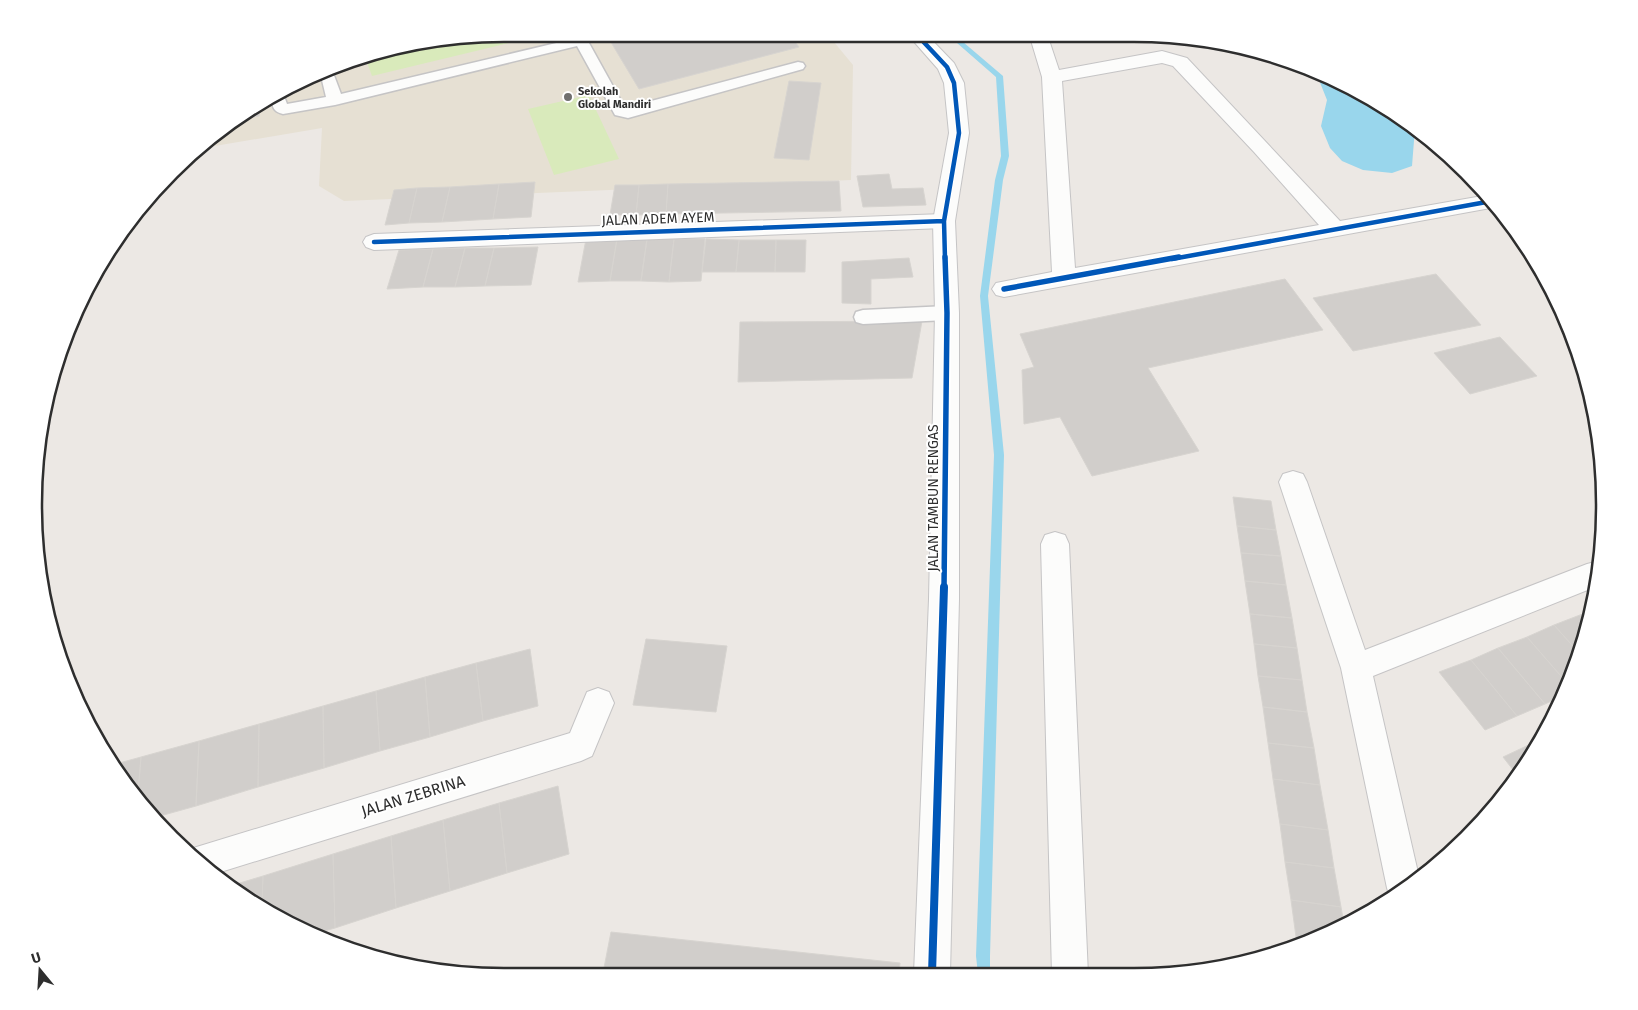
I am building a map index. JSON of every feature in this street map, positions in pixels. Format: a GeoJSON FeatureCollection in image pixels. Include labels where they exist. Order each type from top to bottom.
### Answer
{"type":"FeatureCollection","features":[{"type":"Feature","properties":{"kind":"street","name":"JALAN TAMBUN RENGAS"},"geometry":{"type":"LineString","coordinates":[[924,42],[947,67],[954,83],[959,133],[944,221],[947,313],[944,599],[932,968]]}},
{"type":"Feature","properties":{"kind":"street"},"geometry":{"type":"LineString","coordinates":[[1041,42],[1052,77],[1064,278]]}},
{"type":"Feature","properties":{"kind":"street"},"geometry":{"type":"LineString","coordinates":[[1052,77],[1162,57],[1180,62],[1261,147],[1335,229]]}},
{"type":"Feature","properties":{"kind":"street"},"geometry":{"type":"LineString","coordinates":[[1004,290],[1483,203]]}},
{"type":"Feature","properties":{"kind":"street","name":"JALAN ADEM AYEM"},"geometry":{"type":"LineString","coordinates":[[374,242],[944,221]]}},
{"type":"Feature","properties":{"kind":"street"},"geometry":{"type":"LineString","coordinates":[[1293,482],[1356,668],[1402,881]]}},
{"type":"Feature","properties":{"kind":"street"},"geometry":{"type":"LineString","coordinates":[[1055,544],[1070,968]]}},
{"type":"Feature","properties":{"kind":"street"},"geometry":{"type":"LineString","coordinates":[[1356,668],[1590,576]]}},
{"type":"Feature","properties":{"kind":"street","name":"JALAN ZEBRINA"},"geometry":{"type":"LineString","coordinates":[[207,859],[581,745],[598,703]]}},
{"type":"Feature","properties":{"kind":"lane"},"geometry":{"type":"LineString","coordinates":[[279,101],[280,107],[283,109],[335,100],[563,42]]}},
{"type":"Feature","properties":{"kind":"lane"},"geometry":{"type":"LineString","coordinates":[[581,42],[620,112],[628,113],[798,66]]}},
{"type":"Feature","properties":{"kind":"lane"},"geometry":{"type":"LineString","coordinates":[[328,78],[335,100]]}},
{"type":"Feature","properties":{"kind":"lane"},"geometry":{"type":"LineString","coordinates":[[863,317],[947,313]]}},
{"type":"Feature","properties":{"kind":"shaded area","name":"Sekolah Global Mandiri"},"geometry":{"type":"Polygon","coordinates":[[[505,42],[834,42],[853,65],[851,180],[344,201],[319,186],[322,128],[213,146],[248,120],[300,90],[356,67],[385,58],[445,46],[505,42]]]}},
{"type":"Feature","properties":{"kind":"green space"},"geometry":{"type":"Polygon","coordinates":[[[513,42],[372,76],[367,63],[385,58],[445,46],[513,42]]]}},
{"type":"Feature","properties":{"kind":"green space"},"geometry":{"type":"Polygon","coordinates":[[[589,95],[619,159],[554,175],[528,109],[589,95]]]}},
{"type":"Feature","properties":{"kind":"water"},"geometry":{"type":"Polygon","coordinates":[[[1320,82],[1364,104],[1414,137],[1412,166],[1392,173],[1363,170],[1342,161],[1330,148],[1321,126],[1327,100],[1320,82]]]}},
{"type":"Feature","properties":{"kind":"building"},"geometry":{"type":"Polygon","coordinates":[[[611,42],[795,42],[799,47],[639,89],[611,42]]]}},
{"type":"Feature","properties":{"kind":"building"},"geometry":{"type":"Polygon","coordinates":[[[789,81],[821,83],[809,160],[774,158],[789,81]]]}},
{"type":"Feature","properties":{"kind":"building"},"geometry":{"type":"Polygon","coordinates":[[[889,174],[892,189],[923,188],[926,205],[863,207],[857,176],[889,174]]]}},
{"type":"Feature","properties":{"kind":"building"},"geometry":{"type":"Polygon","coordinates":[[[839,181],[841,211],[666,214],[668,184],[839,181]]]}},
{"type":"Feature","properties":{"kind":"building"},"geometry":{"type":"Polygon","coordinates":[[[535,182],[531,217],[493,219],[499,184],[535,182]]]}},
{"type":"Feature","properties":{"kind":"building"},"geometry":{"type":"Polygon","coordinates":[[[499,184],[493,219],[442,222],[450,187],[499,184]]]}},
{"type":"Feature","properties":{"kind":"building"},"geometry":{"type":"Polygon","coordinates":[[[668,184],[666,214],[636,215],[639,185],[668,184]]]}},
{"type":"Feature","properties":{"kind":"building"},"geometry":{"type":"Polygon","coordinates":[[[615,185],[639,185],[636,215],[610,215],[615,185]]]}},
{"type":"Feature","properties":{"kind":"building"},"geometry":{"type":"Polygon","coordinates":[[[450,187],[442,222],[409,223],[417,188],[450,187]]]}},
{"type":"Feature","properties":{"kind":"building"},"geometry":{"type":"Polygon","coordinates":[[[417,188],[409,223],[385,225],[394,190],[417,188]]]}},
{"type":"Feature","properties":{"kind":"building"},"geometry":{"type":"Polygon","coordinates":[[[586,239],[617,239],[610,281],[578,282],[586,239]]]}},
{"type":"Feature","properties":{"kind":"building"},"geometry":{"type":"Polygon","coordinates":[[[617,239],[647,239],[641,281],[610,281],[617,239]]]}},
{"type":"Feature","properties":{"kind":"building"},"geometry":{"type":"Polygon","coordinates":[[[647,239],[674,239],[669,282],[641,281],[647,239]]]}},
{"type":"Feature","properties":{"kind":"building"},"geometry":{"type":"Polygon","coordinates":[[[674,239],[705,239],[701,281],[669,282],[674,239]]]}},
{"type":"Feature","properties":{"kind":"building"},"geometry":{"type":"Polygon","coordinates":[[[706,239],[739,240],[736,272],[702,272],[706,239]]]}},
{"type":"Feature","properties":{"kind":"building"},"geometry":{"type":"Polygon","coordinates":[[[739,240],[776,240],[775,272],[736,272],[739,240]]]}},
{"type":"Feature","properties":{"kind":"building"},"geometry":{"type":"Polygon","coordinates":[[[776,240],[806,240],[805,272],[775,272],[776,240]]]}},
{"type":"Feature","properties":{"kind":"building"},"geometry":{"type":"Polygon","coordinates":[[[538,247],[531,285],[485,286],[494,248],[538,247]]]}},
{"type":"Feature","properties":{"kind":"building"},"geometry":{"type":"Polygon","coordinates":[[[465,248],[455,287],[423,287],[433,249],[465,248]]]}},
{"type":"Feature","properties":{"kind":"building"},"geometry":{"type":"Polygon","coordinates":[[[465,248],[494,248],[485,286],[455,287],[465,248]]]}},
{"type":"Feature","properties":{"kind":"building"},"geometry":{"type":"Polygon","coordinates":[[[433,249],[423,287],[387,289],[399,250],[433,249]]]}},
{"type":"Feature","properties":{"kind":"building"},"geometry":{"type":"Polygon","coordinates":[[[909,258],[913,277],[871,279],[871,304],[842,303],[842,262],[909,258]]]}},
{"type":"Feature","properties":{"kind":"building"},"geometry":{"type":"Polygon","coordinates":[[[1436,274],[1481,325],[1353,351],[1313,298],[1436,274]]]}},
{"type":"Feature","properties":{"kind":"building"},"geometry":{"type":"Polygon","coordinates":[[[1285,279],[1323,330],[1148,368],[1199,451],[1092,476],[1060,417],[1024,424],[1022,370],[1034,367],[1020,334],[1285,279]]]}},
{"type":"Feature","properties":{"kind":"building"},"geometry":{"type":"Polygon","coordinates":[[[922,321],[912,378],[738,382],[740,322],[922,321]]]}},
{"type":"Feature","properties":{"kind":"building"},"geometry":{"type":"Polygon","coordinates":[[[1500,337],[1537,376],[1470,394],[1434,353],[1500,337]]]}},
{"type":"Feature","properties":{"kind":"building"},"geometry":{"type":"Polygon","coordinates":[[[1233,497],[1271,501],[1276,530],[1237,526],[1233,497]]]}},
{"type":"Feature","properties":{"kind":"building"},"geometry":{"type":"Polygon","coordinates":[[[1237,526],[1276,530],[1281,556],[1241,553],[1237,526]]]}},
{"type":"Feature","properties":{"kind":"building"},"geometry":{"type":"Polygon","coordinates":[[[1241,553],[1281,556],[1286,585],[1245,581],[1241,553]]]}},
{"type":"Feature","properties":{"kind":"building"},"geometry":{"type":"Polygon","coordinates":[[[1245,581],[1286,585],[1292,618],[1250,614],[1245,581]]]}},
{"type":"Feature","properties":{"kind":"building"},"geometry":{"type":"Polygon","coordinates":[[[1250,614],[1292,618],[1297,648],[1254,644],[1250,614]]]}},
{"type":"Feature","properties":{"kind":"building"},"geometry":{"type":"Polygon","coordinates":[[[1580,615],[1582,617],[1573,647],[1554,625],[1580,615]]]}},
{"type":"Feature","properties":{"kind":"building"},"geometry":{"type":"Polygon","coordinates":[[[1554,625],[1573,647],[1562,677],[1527,637],[1554,625]]]}},
{"type":"Feature","properties":{"kind":"building"},"geometry":{"type":"Polygon","coordinates":[[[1527,637],[1562,677],[1552,701],[1545,704],[1498,648],[1527,637]]]}},
{"type":"Feature","properties":{"kind":"building"},"geometry":{"type":"Polygon","coordinates":[[[646,639],[727,646],[716,712],[633,705],[646,639]]]}},
{"type":"Feature","properties":{"kind":"building"},"geometry":{"type":"Polygon","coordinates":[[[1254,644],[1297,648],[1302,680],[1258,676],[1254,644]]]}},
{"type":"Feature","properties":{"kind":"building"},"geometry":{"type":"Polygon","coordinates":[[[1498,648],[1545,704],[1517,716],[1471,660],[1498,648]]]}},
{"type":"Feature","properties":{"kind":"building"},"geometry":{"type":"Polygon","coordinates":[[[530,649],[538,706],[483,721],[476,663],[530,649]]]}},
{"type":"Feature","properties":{"kind":"building"},"geometry":{"type":"Polygon","coordinates":[[[1471,660],[1517,716],[1485,730],[1439,672],[1471,660]]]}},
{"type":"Feature","properties":{"kind":"building"},"geometry":{"type":"Polygon","coordinates":[[[476,663],[483,721],[430,737],[425,677],[476,663]]]}},
{"type":"Feature","properties":{"kind":"building"},"geometry":{"type":"Polygon","coordinates":[[[1258,676],[1302,680],[1307,712],[1263,707],[1258,676]]]}},
{"type":"Feature","properties":{"kind":"building"},"geometry":{"type":"Polygon","coordinates":[[[425,677],[430,737],[380,751],[376,691],[425,677]]]}},
{"type":"Feature","properties":{"kind":"building"},"geometry":{"type":"Polygon","coordinates":[[[376,691],[380,751],[324,768],[323,706],[376,691]]]}},
{"type":"Feature","properties":{"kind":"building"},"geometry":{"type":"Polygon","coordinates":[[[323,706],[324,768],[258,787],[259,724],[323,706]]]}},
{"type":"Feature","properties":{"kind":"building"},"geometry":{"type":"Polygon","coordinates":[[[1263,707],[1307,712],[1314,748],[1268,743],[1263,707]]]}},
{"type":"Feature","properties":{"kind":"building"},"geometry":{"type":"Polygon","coordinates":[[[259,724],[258,787],[196,806],[199,741],[259,724]]]}},
{"type":"Feature","properties":{"kind":"building"},"geometry":{"type":"Polygon","coordinates":[[[199,741],[196,806],[162,815],[138,788],[141,757],[199,741]]]}},
{"type":"Feature","properties":{"kind":"building"},"geometry":{"type":"Polygon","coordinates":[[[1268,743],[1314,748],[1320,785],[1273,779],[1268,743]]]}},
{"type":"Feature","properties":{"kind":"building"},"geometry":{"type":"Polygon","coordinates":[[[1528,745],[1513,769],[1503,757],[1528,745]]]}},
{"type":"Feature","properties":{"kind":"building"},"geometry":{"type":"Polygon","coordinates":[[[141,757],[138,788],[138,787],[120,763],[141,757]]]}},
{"type":"Feature","properties":{"kind":"building"},"geometry":{"type":"Polygon","coordinates":[[[1273,779],[1320,785],[1328,830],[1280,824],[1273,779]]]}},
{"type":"Feature","properties":{"kind":"building"},"geometry":{"type":"Polygon","coordinates":[[[558,786],[569,854],[507,873],[499,803],[558,786]]]}},
{"type":"Feature","properties":{"kind":"building"},"geometry":{"type":"Polygon","coordinates":[[[499,803],[507,873],[450,891],[443,820],[499,803]]]}},
{"type":"Feature","properties":{"kind":"building"},"geometry":{"type":"Polygon","coordinates":[[[443,820],[450,891],[396,908],[391,836],[443,820]]]}},
{"type":"Feature","properties":{"kind":"building"},"geometry":{"type":"Polygon","coordinates":[[[1280,824],[1328,830],[1334,868],[1285,862],[1280,824]]]}},
{"type":"Feature","properties":{"kind":"building"},"geometry":{"type":"Polygon","coordinates":[[[391,836],[396,908],[335,928],[333,854],[391,836]]]}},
{"type":"Feature","properties":{"kind":"building"},"geometry":{"type":"Polygon","coordinates":[[[333,854],[335,928],[325,931],[300,920],[262,899],[263,876],[333,854]]]}},
{"type":"Feature","properties":{"kind":"building"},"geometry":{"type":"Polygon","coordinates":[[[1285,862],[1334,868],[1341,907],[1291,900],[1285,862]]]}},
{"type":"Feature","properties":{"kind":"building"},"geometry":{"type":"Polygon","coordinates":[[[263,876],[262,899],[248,890],[239,883],[263,876]]]}},
{"type":"Feature","properties":{"kind":"building"},"geometry":{"type":"Polygon","coordinates":[[[1291,900],[1341,907],[1343,917],[1296,937],[1291,900]]]}},
{"type":"Feature","properties":{"kind":"building"},"geometry":{"type":"Polygon","coordinates":[[[611,932],[900,963],[900,968],[604,968],[611,932]]]}},
{"type":"Feature","properties":{"kind":"waterway"},"geometry":{"type":"LineString","coordinates":[[959,42],[999,76],[1005,156],[999,180],[984,296],[999,455],[984,968]]}},
{"type":"Feature","properties":{"kind":"cycle path"},"geometry":{"type":"LineString","coordinates":[[924,42],[947,67],[954,83],[959,133],[944,221],[947,313],[944,599],[932,968]]}},
{"type":"Feature","properties":{"kind":"cycle path"},"geometry":{"type":"LineString","coordinates":[[1004,289],[1483,203]]}},
{"type":"Feature","properties":{"kind":"cycle path"},"geometry":{"type":"LineString","coordinates":[[374,242],[944,221]]}},
{"type":"Feature","properties":{"kind":"place","name":"Sekolah Global Mandiri"},"geometry":{"type":"Point","coordinates":[568,97]}}]}
